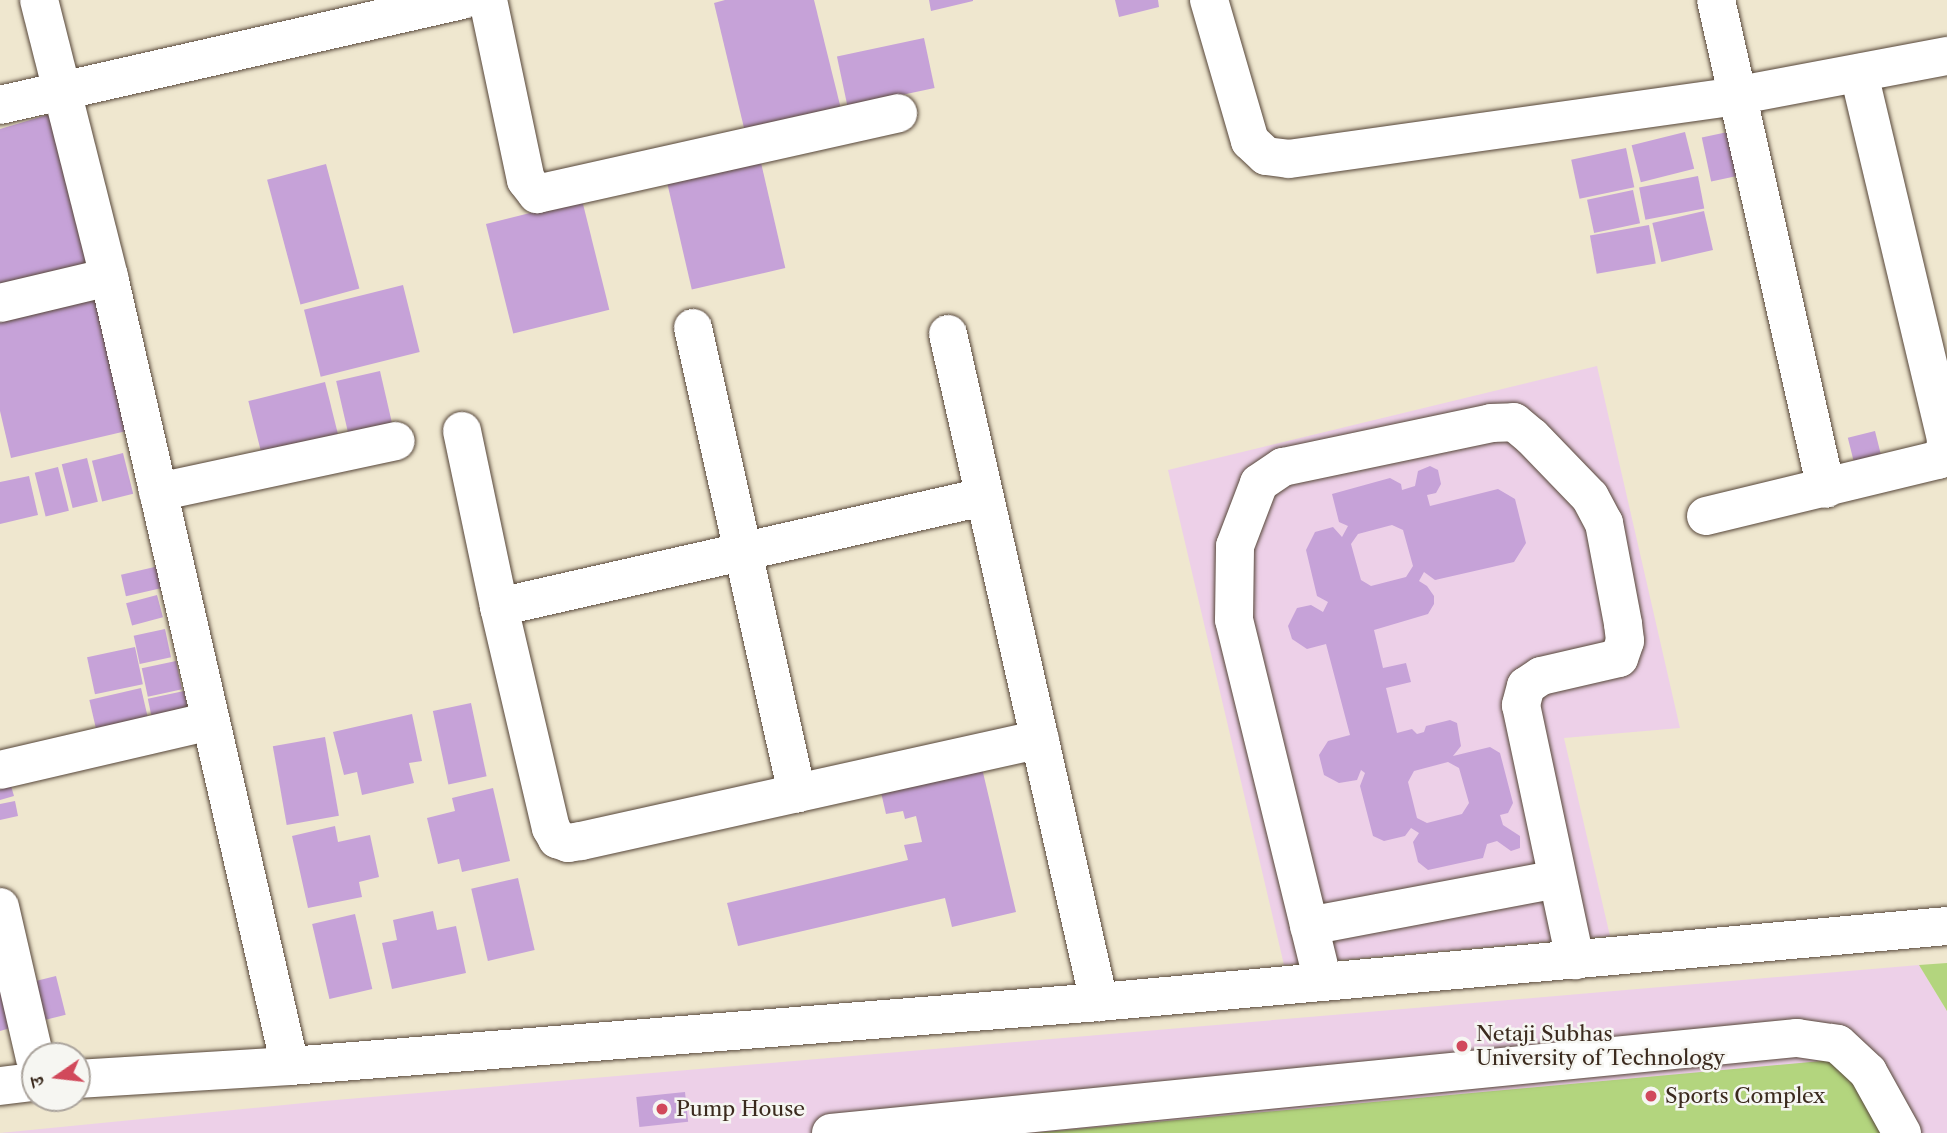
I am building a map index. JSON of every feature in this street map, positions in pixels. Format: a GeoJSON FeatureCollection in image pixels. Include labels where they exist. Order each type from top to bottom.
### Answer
{"type":"FeatureCollection","features":[{"type":"Feature","properties":{"kind":"street"},"geometry":{"type":"LineString","coordinates":[[39,0],[109,277],[290,1066]]}},
{"type":"Feature","properties":{"kind":"street"},"geometry":{"type":"LineString","coordinates":[[0,106],[63,89],[463,0]]}},
{"type":"Feature","properties":{"kind":"street"},"geometry":{"type":"LineString","coordinates":[[488,0],[526,180],[537,194],[898,113]]}},
{"type":"Feature","properties":{"kind":"street"},"geometry":{"type":"LineString","coordinates":[[1209,0],[1250,141],[1266,156],[1289,159],[1735,96],[1947,56]]}},
{"type":"Feature","properties":{"kind":"street"},"geometry":{"type":"LineString","coordinates":[[1716,0],[1735,96],[1826,489]]}},
{"type":"Feature","properties":{"kind":"street"},"geometry":{"type":"LineString","coordinates":[[1706,516],[1938,460],[1945,453],[1946,439],[1858,73]]}},
{"type":"Feature","properties":{"kind":"street"},"geometry":{"type":"LineString","coordinates":[[0,303],[109,277]]}},
{"type":"Feature","properties":{"kind":"street"},"geometry":{"type":"LineString","coordinates":[[693,328],[797,794]]}},
{"type":"Feature","properties":{"kind":"street"},"geometry":{"type":"LineString","coordinates":[[948,334],[1099,1002]]}},
{"type":"Feature","properties":{"kind":"street"},"geometry":{"type":"LineString","coordinates":[[1323,982],[1234,620],[1235,546],[1259,483],[1283,467],[1491,424],[1514,422],[1532,436],[1590,496],[1604,523],[1623,624],[1625,642],[1619,658],[1541,676],[1526,686],[1521,705],[1574,960]]}},
{"type":"Feature","properties":{"kind":"street"},"geometry":{"type":"LineString","coordinates":[[462,431],[499,607],[551,828],[557,839],[568,843],[581,841],[1040,740]]}},
{"type":"Feature","properties":{"kind":"street"},"geometry":{"type":"LineString","coordinates":[[158,492],[396,441]]}},
{"type":"Feature","properties":{"kind":"street"},"geometry":{"type":"LineString","coordinates":[[499,607],[985,497]]}},
{"type":"Feature","properties":{"kind":"street"},"geometry":{"type":"LineString","coordinates":[[0,770],[210,721]]}},
{"type":"Feature","properties":{"kind":"street"},"geometry":{"type":"LineString","coordinates":[[1309,926],[1558,879]]}},
{"type":"Feature","properties":{"kind":"street"},"geometry":{"type":"LineString","coordinates":[[0,907],[31,1042]]}},
{"type":"Feature","properties":{"kind":"street"},"geometry":{"type":"LineString","coordinates":[[91,1078],[290,1066],[1099,1002],[1947,926]]}},
{"type":"Feature","properties":{"kind":"street"},"geometry":{"type":"LineString","coordinates":[[831,1133],[1797,1038],[1838,1044],[1868,1072],[1902,1133]]}},
{"type":"Feature","properties":{"kind":"street"},"geometry":{"type":"LineString","coordinates":[[0,1086],[21,1084]]}},
{"type":"Feature","properties":{"kind":"shaded area"},"geometry":{"type":"Polygon","coordinates":[[[1597,366],[1680,728],[1564,738],[1610,936],[1284,965],[1168,470],[1597,366]]]}},
{"type":"Feature","properties":{"kind":"shaded area","name":"Netaji Subhas University of Technology"},"geometry":{"type":"Polygon","coordinates":[[[1919,965],[1947,1011],[1947,1133],[0,1133],[324,1101],[1919,965]]]}},
{"type":"Feature","properties":{"kind":"green space"},"geometry":{"type":"Polygon","coordinates":[[[1947,963],[1947,1011],[1919,965],[1947,963]]]}},
{"type":"Feature","properties":{"kind":"green space","name":"Sports Complex"},"geometry":{"type":"Polygon","coordinates":[[[1843,1059],[1885,1133],[1034,1133],[1843,1059]]]}},
{"type":"Feature","properties":{"kind":"building"},"geometry":{"type":"Polygon","coordinates":[[[725,0],[814,0],[841,109],[745,132],[714,3],[725,0]]]}},
{"type":"Feature","properties":{"kind":"building"},"geometry":{"type":"Polygon","coordinates":[[[929,0],[973,0],[973,1],[931,11],[929,0]]]}},
{"type":"Feature","properties":{"kind":"building"},"geometry":{"type":"Polygon","coordinates":[[[1115,0],[1158,0],[1159,7],[1119,17],[1115,0]]]}},
{"type":"Feature","properties":{"kind":"building"},"geometry":{"type":"Polygon","coordinates":[[[924,38],[935,88],[848,106],[837,57],[924,38]]]}},
{"type":"Feature","properties":{"kind":"building"},"geometry":{"type":"Polygon","coordinates":[[[57,112],[100,265],[0,294],[0,129],[57,112]]]}},
{"type":"Feature","properties":{"kind":"building"},"geometry":{"type":"Polygon","coordinates":[[[1737,130],[1746,174],[1711,182],[1702,137],[1737,130]]]}},
{"type":"Feature","properties":{"kind":"building"},"geometry":{"type":"Polygon","coordinates":[[[1685,132],[1694,169],[1641,182],[1632,145],[1685,132]]]}},
{"type":"Feature","properties":{"kind":"building"},"geometry":{"type":"Polygon","coordinates":[[[1626,148],[1634,187],[1580,199],[1571,160],[1626,148]]]}},
{"type":"Feature","properties":{"kind":"building"},"geometry":{"type":"Polygon","coordinates":[[[759,154],[785,268],[692,290],[665,176],[759,154]]]}},
{"type":"Feature","properties":{"kind":"building"},"geometry":{"type":"Polygon","coordinates":[[[326,164],[359,289],[300,304],[267,180],[326,164]]]}},
{"type":"Feature","properties":{"kind":"building"},"geometry":{"type":"Polygon","coordinates":[[[1698,176],[1704,208],[1645,220],[1639,187],[1698,176]]]}},
{"type":"Feature","properties":{"kind":"building"},"geometry":{"type":"Polygon","coordinates":[[[1633,190],[1640,223],[1594,233],[1587,200],[1633,190]]]}},
{"type":"Feature","properties":{"kind":"building"},"geometry":{"type":"Polygon","coordinates":[[[582,200],[609,310],[513,334],[486,224],[582,200]]]}},
{"type":"Feature","properties":{"kind":"building"},"geometry":{"type":"Polygon","coordinates":[[[1704,211],[1713,250],[1661,262],[1652,223],[1704,211]]]}},
{"type":"Feature","properties":{"kind":"building"},"geometry":{"type":"Polygon","coordinates":[[[1649,225],[1656,263],[1597,274],[1590,235],[1649,225]]]}},
{"type":"Feature","properties":{"kind":"building"},"geometry":{"type":"Polygon","coordinates":[[[403,285],[420,352],[321,377],[304,310],[403,285]]]}},
{"type":"Feature","properties":{"kind":"building"},"geometry":{"type":"Polygon","coordinates":[[[103,294],[135,429],[11,458],[0,411],[0,318],[103,294]]]}},
{"type":"Feature","properties":{"kind":"building"},"geometry":{"type":"Polygon","coordinates":[[[380,371],[394,432],[350,443],[336,381],[380,371]]]}},
{"type":"Feature","properties":{"kind":"building"},"geometry":{"type":"Polygon","coordinates":[[[325,382],[340,442],[263,461],[248,401],[325,382]]]}},
{"type":"Feature","properties":{"kind":"building"},"geometry":{"type":"Polygon","coordinates":[[[1875,431],[1884,466],[1857,473],[1848,438],[1875,431]]]}},
{"type":"Feature","properties":{"kind":"building"},"geometry":{"type":"Polygon","coordinates":[[[123,453],[133,494],[102,501],[92,461],[123,453]]]}},
{"type":"Feature","properties":{"kind":"building"},"geometry":{"type":"Polygon","coordinates":[[[87,458],[98,502],[73,508],[62,464],[87,458]]]}},
{"type":"Feature","properties":{"kind":"building"},"geometry":{"type":"Polygon","coordinates":[[[1430,466],[1438,470],[1441,484],[1436,493],[1427,495],[1430,506],[1498,489],[1515,499],[1526,543],[1514,562],[1435,580],[1424,572],[1419,581],[1427,586],[1434,596],[1434,604],[1428,614],[1374,630],[1383,668],[1406,663],[1411,682],[1386,688],[1397,733],[1412,729],[1417,734],[1424,732],[1426,726],[1450,720],[1457,723],[1461,746],[1453,756],[1490,747],[1500,753],[1513,803],[1508,813],[1500,815],[1503,825],[1520,836],[1520,848],[1511,851],[1497,841],[1487,844],[1483,858],[1428,870],[1418,862],[1413,842],[1419,833],[1411,828],[1405,836],[1384,841],[1373,836],[1360,786],[1365,773],[1361,770],[1357,780],[1339,783],[1324,775],[1319,755],[1328,741],[1350,735],[1326,644],[1307,649],[1292,639],[1288,626],[1297,608],[1311,605],[1323,612],[1328,602],[1317,596],[1306,550],[1315,532],[1333,527],[1342,537],[1348,526],[1339,522],[1332,494],[1390,478],[1401,484],[1402,490],[1415,486],[1418,471],[1430,466]],[[1392,525],[1358,534],[1351,544],[1361,580],[1371,586],[1406,577],[1413,566],[1403,530],[1392,525]],[[1448,762],[1414,771],[1408,782],[1417,818],[1427,823],[1462,814],[1469,803],[1459,768],[1448,762]]]}},
{"type":"Feature","properties":{"kind":"building"},"geometry":{"type":"Polygon","coordinates":[[[58,467],[69,511],[46,516],[35,473],[58,467]]]}},
{"type":"Feature","properties":{"kind":"building"},"geometry":{"type":"Polygon","coordinates":[[[29,476],[38,515],[0,524],[0,482],[29,476]]]}},
{"type":"Feature","properties":{"kind":"building"},"geometry":{"type":"Polygon","coordinates":[[[159,566],[164,587],[126,596],[121,575],[159,566]]]}},
{"type":"Feature","properties":{"kind":"building"},"geometry":{"type":"Polygon","coordinates":[[[157,595],[163,617],[132,625],[126,603],[157,595]]]}},
{"type":"Feature","properties":{"kind":"building"},"geometry":{"type":"Polygon","coordinates":[[[165,629],[171,657],[140,664],[134,636],[165,629]]]}},
{"type":"Feature","properties":{"kind":"building"},"geometry":{"type":"Polygon","coordinates":[[[135,647],[143,684],[95,694],[87,657],[135,647]]]}},
{"type":"Feature","properties":{"kind":"building"},"geometry":{"type":"Polygon","coordinates":[[[176,661],[182,689],[148,697],[142,668],[176,661]]]}},
{"type":"Feature","properties":{"kind":"building"},"geometry":{"type":"Polygon","coordinates":[[[141,688],[149,722],[97,734],[89,700],[141,688]]]}},
{"type":"Feature","properties":{"kind":"building"},"geometry":{"type":"Polygon","coordinates":[[[184,691],[189,714],[153,722],[148,699],[184,691]]]}},
{"type":"Feature","properties":{"kind":"building"},"geometry":{"type":"Polygon","coordinates":[[[471,703],[487,776],[448,784],[433,711],[471,703]]]}},
{"type":"Feature","properties":{"kind":"building"},"geometry":{"type":"Polygon","coordinates":[[[412,714],[422,761],[409,763],[414,783],[362,795],[357,772],[344,775],[333,732],[412,714]]]}},
{"type":"Feature","properties":{"kind":"building"},"geometry":{"type":"Polygon","coordinates":[[[325,737],[339,816],[287,825],[273,746],[325,737]]]}},
{"type":"Feature","properties":{"kind":"building"},"geometry":{"type":"Polygon","coordinates":[[[981,764],[1016,912],[952,927],[945,898],[738,946],[727,903],[908,860],[904,845],[922,842],[916,816],[905,819],[903,811],[886,814],[880,788],[981,764]]]}},
{"type":"Feature","properties":{"kind":"building"},"geometry":{"type":"Polygon","coordinates":[[[9,779],[14,796],[0,800],[0,781],[9,779]]]}},
{"type":"Feature","properties":{"kind":"building"},"geometry":{"type":"Polygon","coordinates":[[[493,788],[510,861],[462,872],[459,859],[438,864],[427,818],[455,811],[452,798],[493,788]]]}},
{"type":"Feature","properties":{"kind":"building"},"geometry":{"type":"Polygon","coordinates":[[[15,801],[18,816],[0,820],[0,804],[15,801]]]}},
{"type":"Feature","properties":{"kind":"building"},"geometry":{"type":"Polygon","coordinates":[[[335,826],[338,842],[370,835],[379,877],[359,882],[362,897],[308,908],[292,836],[335,826]]]}},
{"type":"Feature","properties":{"kind":"building"},"geometry":{"type":"Polygon","coordinates":[[[518,878],[535,950],[488,961],[471,889],[518,878]]]}},
{"type":"Feature","properties":{"kind":"building"},"geometry":{"type":"Polygon","coordinates":[[[433,911],[437,930],[456,926],[466,973],[392,989],[382,943],[397,940],[393,920],[433,911]]]}},
{"type":"Feature","properties":{"kind":"building"},"geometry":{"type":"Polygon","coordinates":[[[355,914],[372,989],[329,999],[312,924],[355,914]]]}},
{"type":"Feature","properties":{"kind":"building"},"geometry":{"type":"Polygon","coordinates":[[[56,976],[66,1015],[40,1021],[31,982],[56,976]]]}},
{"type":"Feature","properties":{"kind":"building"},"geometry":{"type":"Polygon","coordinates":[[[0,989],[24,1024],[0,1031],[0,989]]]}},
{"type":"Feature","properties":{"kind":"building","name":"Pump House"},"geometry":{"type":"Polygon","coordinates":[[[685,1092],[688,1122],[639,1127],[636,1097],[685,1092]]]}},
{"type":"Feature","properties":{"kind":"place","name":"Netaji Subhas University of Technology"},"geometry":{"type":"Point","coordinates":[1462,1046]}},
{"type":"Feature","properties":{"kind":"place","name":"Sports Complex"},"geometry":{"type":"Point","coordinates":[1651,1096]}},
{"type":"Feature","properties":{"kind":"place","name":"Pump House"},"geometry":{"type":"Point","coordinates":[662,1109]}}]}
